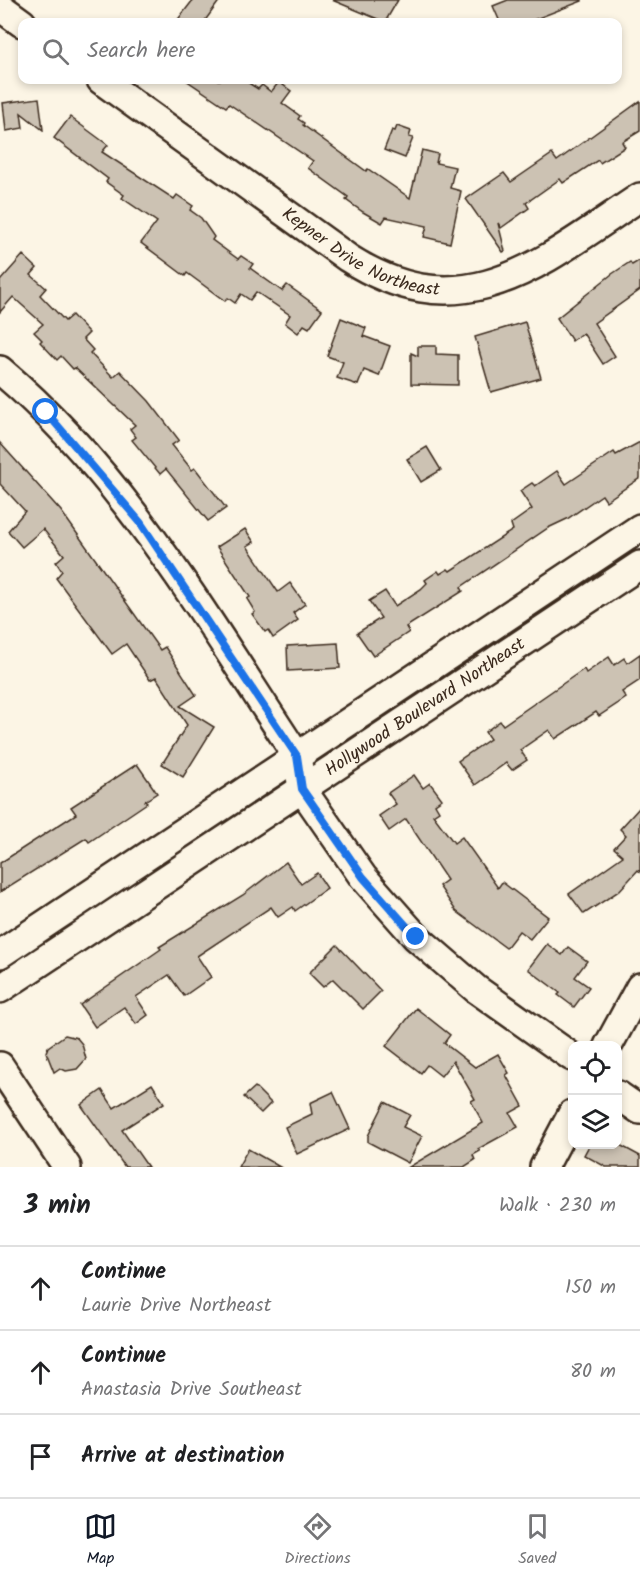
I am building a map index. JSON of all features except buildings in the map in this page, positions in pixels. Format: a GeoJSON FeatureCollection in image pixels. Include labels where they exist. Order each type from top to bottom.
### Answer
{"type":"FeatureCollection","features":[{"type":"Feature","properties":{"kind":"street"},"geometry":{"type":"LineString","coordinates":[[0,7],[18,20]]}},
{"type":"Feature","properties":{"kind":"street","name":"Kepner Drive Northeast"},"geometry":{"type":"LineString","coordinates":[[107,84],[348,258],[367,270],[400,284],[422,289],[461,290],[488,286],[521,274],[640,197]]}},
{"type":"Feature","properties":{"kind":"street"},"geometry":{"type":"LineString","coordinates":[[0,370],[46,412],[140,522],[297,756],[302,789],[363,877],[416,937],[485,996],[568,1054]]}},
{"type":"Feature","properties":{"kind":"street","name":"Hollywood Boulevard Northeast"},"geometry":{"type":"LineString","coordinates":[[0,954],[639,530]]}},
{"type":"Feature","properties":{"kind":"street","name":"Hollywood Boulevard Northeast"},"geometry":{"type":"LineString","coordinates":[[0,989],[640,565]]}},
{"type":"Feature","properties":{"kind":"street"},"geometry":{"type":"LineString","coordinates":[[611,1041],[640,987]]}},
{"type":"Feature","properties":{"kind":"street"},"geometry":{"type":"LineString","coordinates":[[0,1066],[67,1167]]}},
{"type":"Feature","properties":{"kind":"street"},"geometry":{"type":"LineString","coordinates":[[622,1098],[640,1110]]}},
{"type":"Feature","properties":{"kind":"street"},"geometry":{"type":"LineString","coordinates":[[544,1167],[568,1123]]}},
{"type":"Feature","properties":{"kind":"route"},"geometry":{"type":"LineString","coordinates":[[46,412],[140,522],[297,756],[302,789],[363,877],[416,937]]}}]}
